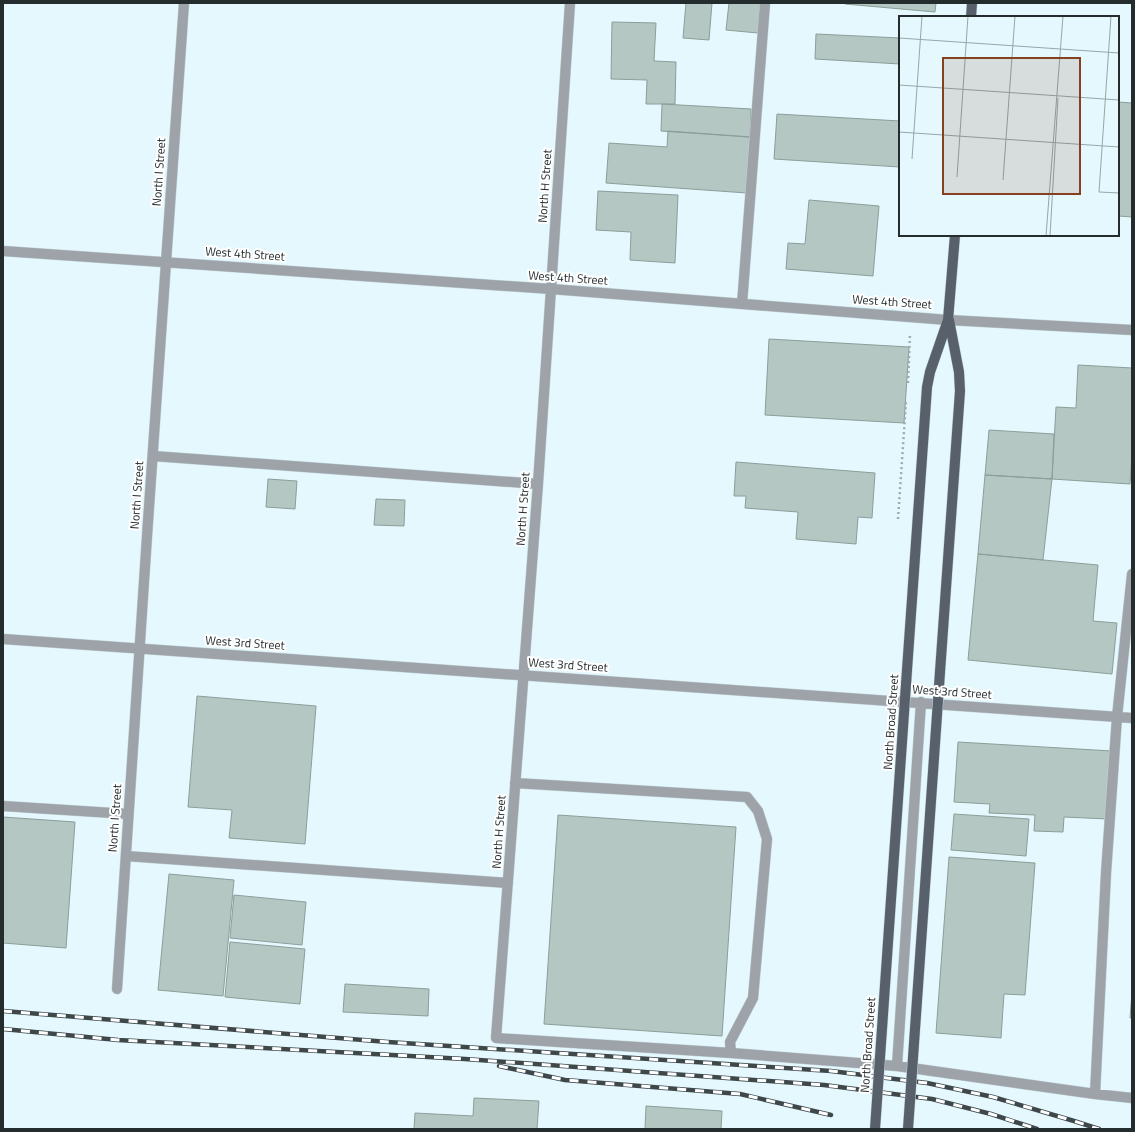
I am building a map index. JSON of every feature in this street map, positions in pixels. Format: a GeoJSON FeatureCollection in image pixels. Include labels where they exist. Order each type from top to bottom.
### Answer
{"type":"FeatureCollection","features":[{"type":"Feature","properties":{"kind":"main road"},"geometry":{"type":"LineString","coordinates":[[971,16],[972,3]]}},
{"type":"Feature","properties":{"kind":"main road","name":"North Broad Street"},"geometry":{"type":"LineString","coordinates":[[875,1129],[927,387],[930,372],[948,320],[955,236]]}},
{"type":"Feature","properties":{"kind":"main road","name":"North Broad Street"},"geometry":{"type":"LineString","coordinates":[[908,1129],[960,391],[948,320]]}},
{"type":"Feature","properties":{"kind":"street","name":"North I Street"},"geometry":{"type":"LineString","coordinates":[[117,989],[184,3]]}},
{"type":"Feature","properties":{"kind":"street","name":"North H Street"},"geometry":{"type":"LineString","coordinates":[[570,3],[538,484],[496,1038],[731,1052]]}},
{"type":"Feature","properties":{"kind":"street"},"geometry":{"type":"LineString","coordinates":[[742,304],[766,3]]}},
{"type":"Feature","properties":{"kind":"street","name":"West 4th Street"},"geometry":{"type":"LineString","coordinates":[[3,250],[551,289],[948,320],[1132,330]]}},
{"type":"Feature","properties":{"kind":"street"},"geometry":{"type":"LineString","coordinates":[[153,456],[538,484]]}},
{"type":"Feature","properties":{"kind":"street"},"geometry":{"type":"LineString","coordinates":[[1095,1094],[1106,873],[1117,716],[1132,574]]}},
{"type":"Feature","properties":{"kind":"street","name":"West 3rd Street"},"geometry":{"type":"LineString","coordinates":[[3,639],[921,702],[1132,718]]}},
{"type":"Feature","properties":{"kind":"street"},"geometry":{"type":"LineString","coordinates":[[897,1066],[921,702]]}},
{"type":"Feature","properties":{"kind":"street"},"geometry":{"type":"LineString","coordinates":[[515,783],[746,797],[758,811],[767,838],[753,998],[730,1042],[731,1052],[897,1066],[1132,1098]]}},
{"type":"Feature","properties":{"kind":"street"},"geometry":{"type":"LineString","coordinates":[[3,806],[128,814]]}},
{"type":"Feature","properties":{"kind":"street"},"geometry":{"type":"LineString","coordinates":[[126,856],[508,883]]}},
{"type":"Feature","properties":{"kind":"path"},"geometry":{"type":"LineString","coordinates":[[908,384],[911,317]]}},
{"type":"Feature","properties":{"kind":"path"},"geometry":{"type":"LineString","coordinates":[[898,526],[907,400]]}},
{"type":"Feature","properties":{"kind":"building"},"geometry":{"type":"Polygon","coordinates":[[[686,3],[712,3],[709,40],[683,38],[686,3]]]}},
{"type":"Feature","properties":{"kind":"building"},"geometry":{"type":"Polygon","coordinates":[[[729,3],[760,3],[758,33],[726,30],[729,3]]]}},
{"type":"Feature","properties":{"kind":"building"},"geometry":{"type":"Polygon","coordinates":[[[845,3],[936,3],[935,12],[845,3]]]}},
{"type":"Feature","properties":{"kind":"building"},"geometry":{"type":"Polygon","coordinates":[[[612,22],[656,23],[654,61],[676,62],[675,104],[646,104],[647,80],[611,79],[612,22]]]}},
{"type":"Feature","properties":{"kind":"building"},"geometry":{"type":"Polygon","coordinates":[[[816,34],[899,38],[899,64],[815,59],[816,34]]]}},
{"type":"Feature","properties":{"kind":"building"},"geometry":{"type":"Polygon","coordinates":[[[1119,102],[1132,103],[1132,217],[1119,216],[1119,102]]]}},
{"type":"Feature","properties":{"kind":"building"},"geometry":{"type":"Polygon","coordinates":[[[662,104],[751,109],[750,137],[661,131],[662,104]]]}},
{"type":"Feature","properties":{"kind":"building"},"geometry":{"type":"Polygon","coordinates":[[[777,114],[899,121],[899,167],[774,159],[777,114]]]}},
{"type":"Feature","properties":{"kind":"building"},"geometry":{"type":"Polygon","coordinates":[[[668,131],[750,137],[747,193],[606,183],[609,143],[667,147],[668,131]]]}},
{"type":"Feature","properties":{"kind":"building"},"geometry":{"type":"Polygon","coordinates":[[[598,191],[678,195],[675,263],[630,260],[631,232],[596,230],[598,191]]]}},
{"type":"Feature","properties":{"kind":"building"},"geometry":{"type":"Polygon","coordinates":[[[809,200],[879,206],[873,276],[786,269],[788,243],[805,244],[809,200]]]}},
{"type":"Feature","properties":{"kind":"building"},"geometry":{"type":"Polygon","coordinates":[[[769,339],[909,347],[904,423],[765,415],[769,339]]]}},
{"type":"Feature","properties":{"kind":"building"},"geometry":{"type":"Polygon","coordinates":[[[1078,365],[1132,368],[1132,455],[1130,484],[1052,479],[1056,407],[1076,408],[1078,365]]]}},
{"type":"Feature","properties":{"kind":"building"},"geometry":{"type":"Polygon","coordinates":[[[989,430],[1054,434],[1052,479],[985,475],[989,430]]]}},
{"type":"Feature","properties":{"kind":"building"},"geometry":{"type":"Polygon","coordinates":[[[736,462],[875,473],[872,518],[858,517],[856,544],[796,539],[798,512],[745,508],[746,496],[734,496],[736,462]]]}},
{"type":"Feature","properties":{"kind":"building"},"geometry":{"type":"Polygon","coordinates":[[[985,475],[1052,479],[1043,560],[978,554],[985,475]]]}},
{"type":"Feature","properties":{"kind":"building"},"geometry":{"type":"Polygon","coordinates":[[[268,479],[297,481],[295,509],[266,507],[268,479]]]}},
{"type":"Feature","properties":{"kind":"building"},"geometry":{"type":"Polygon","coordinates":[[[376,499],[405,500],[404,526],[374,525],[376,499]]]}},
{"type":"Feature","properties":{"kind":"building"},"geometry":{"type":"Polygon","coordinates":[[[978,554],[1098,565],[1093,621],[1117,623],[1112,674],[968,660],[978,554]]]}},
{"type":"Feature","properties":{"kind":"building"},"geometry":{"type":"Polygon","coordinates":[[[197,696],[316,706],[305,844],[229,838],[232,810],[188,807],[197,696]]]}},
{"type":"Feature","properties":{"kind":"building"},"geometry":{"type":"Polygon","coordinates":[[[958,742],[1112,751],[1108,819],[1064,817],[1063,832],[1034,831],[1035,815],[989,813],[990,804],[954,802],[958,742]]]}},
{"type":"Feature","properties":{"kind":"building"},"geometry":{"type":"Polygon","coordinates":[[[954,814],[1029,819],[1026,856],[951,850],[954,814]]]}},
{"type":"Feature","properties":{"kind":"building"},"geometry":{"type":"Polygon","coordinates":[[[558,815],[736,827],[722,1036],[544,1024],[558,815]]]}},
{"type":"Feature","properties":{"kind":"building"},"geometry":{"type":"Polygon","coordinates":[[[3,817],[75,822],[66,948],[3,943],[3,817]]]}},
{"type":"Feature","properties":{"kind":"building"},"geometry":{"type":"Polygon","coordinates":[[[949,857],[1035,863],[1025,995],[1004,994],[1001,1038],[936,1033],[949,857]]]}},
{"type":"Feature","properties":{"kind":"building"},"geometry":{"type":"Polygon","coordinates":[[[169,874],[234,880],[223,996],[158,990],[169,874]]]}},
{"type":"Feature","properties":{"kind":"building"},"geometry":{"type":"Polygon","coordinates":[[[234,895],[306,902],[302,945],[230,938],[234,895]]]}},
{"type":"Feature","properties":{"kind":"building"},"geometry":{"type":"Polygon","coordinates":[[[230,942],[305,949],[300,1004],[225,997],[230,942]]]}},
{"type":"Feature","properties":{"kind":"building"},"geometry":{"type":"Polygon","coordinates":[[[345,984],[429,989],[428,1016],[343,1012],[345,984]]]}},
{"type":"Feature","properties":{"kind":"building"},"geometry":{"type":"Polygon","coordinates":[[[1132,992],[1132,1018],[1130,1018],[1132,992]]]}},
{"type":"Feature","properties":{"kind":"building"},"geometry":{"type":"Polygon","coordinates":[[[474,1098],[539,1101],[537,1129],[414,1129],[415,1113],[473,1116],[474,1098]]]}},
{"type":"Feature","properties":{"kind":"building"},"geometry":{"type":"Polygon","coordinates":[[[646,1106],[722,1111],[721,1129],[645,1129],[646,1106]]]}},
{"type":"Feature","properties":{"kind":"railway"},"geometry":{"type":"LineString","coordinates":[[3,1011],[388,1042],[831,1071],[927,1083],[993,1097],[1099,1129]]}},
{"type":"Feature","properties":{"kind":"railway"},"geometry":{"type":"LineString","coordinates":[[3,1029],[118,1040],[465,1059],[824,1085],[932,1099],[991,1114],[1037,1129]]}},
{"type":"Feature","properties":{"kind":"railway"},"geometry":{"type":"LineString","coordinates":[[499,1066],[565,1080],[740,1094],[831,1115]]}}]}
